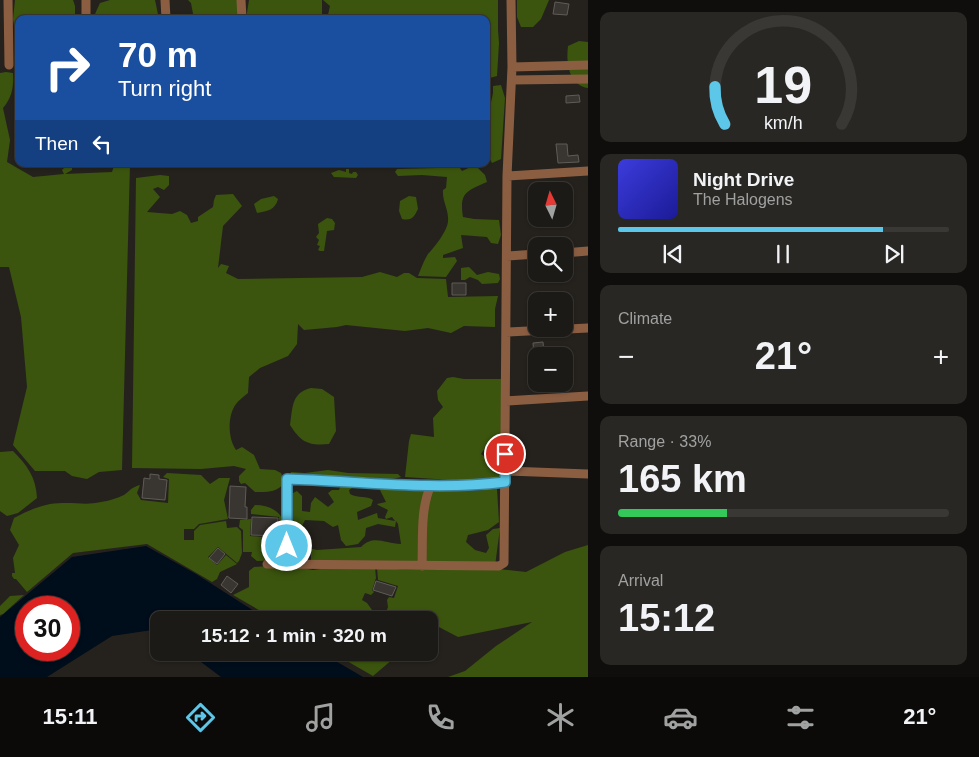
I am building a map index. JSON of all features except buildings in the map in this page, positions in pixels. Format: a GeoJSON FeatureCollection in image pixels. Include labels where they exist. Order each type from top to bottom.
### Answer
{"type":"FeatureCollection","features":[{"type":"Feature","properties":{"kind":"street"},"geometry":{"type":"LineString","coordinates":[[8,0],[4,48],[9,65]]}},
{"type":"Feature","properties":{"kind":"street"},"geometry":{"type":"LineString","coordinates":[[86,0],[86,15]]}},
{"type":"Feature","properties":{"kind":"street"},"geometry":{"type":"LineString","coordinates":[[165,0],[166,15]]}},
{"type":"Feature","properties":{"kind":"street"},"geometry":{"type":"LineString","coordinates":[[242,0],[242,15]]}},
{"type":"Feature","properties":{"kind":"street"},"geometry":{"type":"LineString","coordinates":[[267,564],[499,566],[504,563],[507,176],[512,80],[511,0]]}},
{"type":"Feature","properties":{"kind":"street"},"geometry":{"type":"LineString","coordinates":[[512,67],[588,65]]}},
{"type":"Feature","properties":{"kind":"street"},"geometry":{"type":"LineString","coordinates":[[512,80],[588,79]]}},
{"type":"Feature","properties":{"kind":"street"},"geometry":{"type":"LineString","coordinates":[[507,176],[588,171]]}},
{"type":"Feature","properties":{"kind":"street"},"geometry":{"type":"LineString","coordinates":[[573,252],[588,251]]}},
{"type":"Feature","properties":{"kind":"street"},"geometry":{"type":"LineString","coordinates":[[507,256],[528,255]]}},
{"type":"Feature","properties":{"kind":"street"},"geometry":{"type":"LineString","coordinates":[[506,332],[588,328]]}},
{"type":"Feature","properties":{"kind":"street"},"geometry":{"type":"LineString","coordinates":[[506,401],[588,396]]}},
{"type":"Feature","properties":{"kind":"street"},"geometry":{"type":"LineString","coordinates":[[505,471],[588,474]]}},
{"type":"Feature","properties":{"kind":"street"},"geometry":{"type":"LineString","coordinates":[[287,563],[287,479],[476,486],[505,482]]}},
{"type":"Feature","properties":{"kind":"street"},"geometry":{"type":"LineString","coordinates":[[422,566],[424,510],[431,485]]}},
{"type":"Feature","properties":{"kind":"green space"},"geometry":{"type":"Polygon","coordinates":[[[15,0],[73,0],[75,6],[75,15],[15,15],[15,32],[13,19],[15,0]]]}},
{"type":"Feature","properties":{"kind":"green space"},"geometry":{"type":"Polygon","coordinates":[[[110,0],[155,0],[158,15],[95,15],[100,3],[110,0]]]}},
{"type":"Feature","properties":{"kind":"green space"},"geometry":{"type":"Polygon","coordinates":[[[188,0],[240,0],[240,15],[193,15],[191,3],[188,0]]]}},
{"type":"Feature","properties":{"kind":"green space"},"geometry":{"type":"Polygon","coordinates":[[[249,0],[322,0],[322,15],[247,15],[249,0]]]}},
{"type":"Feature","properties":{"kind":"green space"},"geometry":{"type":"Polygon","coordinates":[[[323,0],[498,0],[499,43],[497,76],[490,78],[490,15],[328,15],[330,6],[323,0]]]}},
{"type":"Feature","properties":{"kind":"green space"},"geometry":{"type":"Polygon","coordinates":[[[517,0],[549,0],[541,19],[533,27],[521,27],[517,17],[517,0]]]}},
{"type":"Feature","properties":{"kind":"green space"},"geometry":{"type":"Polygon","coordinates":[[[579,41],[588,42],[588,88],[576,82],[568,65],[568,46],[579,41]]]}},
{"type":"Feature","properties":{"kind":"green space"},"geometry":{"type":"Polygon","coordinates":[[[0,73],[13,73],[13,87],[3,108],[10,140],[7,162],[33,177],[64,174],[62,170],[65,167],[72,167],[72,170],[65,174],[112,172],[114,167],[130,167],[122,470],[99,472],[87,479],[72,476],[65,471],[35,471],[13,445],[27,387],[21,317],[9,267],[0,267],[0,73]]]}},
{"type":"Feature","properties":{"kind":"green space"},"geometry":{"type":"Polygon","coordinates":[[[501,85],[505,98],[501,159],[492,163],[490,159],[490,107],[493,86],[501,85]]]}},
{"type":"Feature","properties":{"kind":"green space"},"geometry":{"type":"Polygon","coordinates":[[[460,167],[462,171],[471,167],[477,167],[485,175],[487,182],[466,193],[462,202],[463,217],[499,220],[501,235],[498,244],[491,243],[487,237],[461,235],[463,248],[443,255],[443,258],[455,257],[457,261],[446,277],[418,276],[427,256],[446,229],[448,213],[444,202],[443,190],[446,188],[447,177],[398,176],[395,172],[397,169],[460,167]]]}},
{"type":"Feature","properties":{"kind":"green space"},"geometry":{"type":"Polygon","coordinates":[[[346,169],[349,169],[349,173],[352,174],[356,172],[358,175],[356,178],[334,177],[331,173],[339,170],[346,172],[346,169]]]}},
{"type":"Feature","properties":{"kind":"green space"},"geometry":{"type":"Polygon","coordinates":[[[160,175],[169,176],[169,185],[164,190],[158,187],[153,189],[160,197],[147,212],[172,214],[180,211],[187,215],[191,223],[198,221],[198,217],[213,207],[216,195],[233,194],[242,206],[223,226],[218,268],[221,264],[229,266],[226,273],[238,279],[362,277],[380,272],[397,277],[404,273],[409,273],[417,278],[446,279],[448,297],[498,296],[495,309],[495,327],[464,326],[451,333],[428,328],[405,331],[346,325],[304,330],[298,324],[297,344],[288,356],[260,368],[249,377],[248,393],[236,404],[230,421],[231,440],[236,450],[242,447],[254,455],[260,469],[275,470],[281,473],[285,482],[282,486],[272,491],[255,492],[245,483],[241,484],[239,481],[239,476],[246,469],[234,466],[201,469],[132,468],[136,178],[160,175]]]}},
{"type":"Feature","properties":{"kind":"green space"},"geometry":{"type":"Polygon","coordinates":[[[274,196],[278,199],[273,208],[257,213],[254,204],[261,199],[274,196]]]}},
{"type":"Feature","properties":{"kind":"green space"},"geometry":{"type":"Polygon","coordinates":[[[409,196],[416,197],[418,209],[412,218],[402,219],[399,211],[400,201],[409,196]]]}},
{"type":"Feature","properties":{"kind":"green space"},"geometry":{"type":"Polygon","coordinates":[[[327,218],[332,219],[335,223],[334,230],[327,231],[324,251],[320,251],[318,250],[320,246],[317,245],[319,240],[316,237],[319,233],[318,224],[327,218]]]}},
{"type":"Feature","properties":{"kind":"green space"},"geometry":{"type":"Polygon","coordinates":[[[469,267],[477,275],[488,272],[499,274],[500,279],[498,283],[482,284],[470,277],[461,280],[461,268],[469,267]]]}},
{"type":"Feature","properties":{"kind":"green space"},"geometry":{"type":"Polygon","coordinates":[[[447,378],[464,379],[502,379],[501,433],[498,441],[487,445],[481,454],[501,463],[501,474],[498,479],[466,481],[405,477],[411,434],[434,437],[433,418],[443,407],[438,400],[437,391],[447,378]]]}},
{"type":"Feature","properties":{"kind":"green space"},"geometry":{"type":"Polygon","coordinates":[[[311,388],[322,389],[334,397],[336,431],[329,444],[306,442],[290,425],[296,397],[304,390],[311,388]]]}},
{"type":"Feature","properties":{"kind":"green space"},"geometry":{"type":"Polygon","coordinates":[[[13,451],[30,472],[35,484],[37,498],[18,513],[7,516],[0,511],[0,452],[13,451]]]}},
{"type":"Feature","properties":{"kind":"green space"},"geometry":{"type":"Polygon","coordinates":[[[328,470],[348,473],[398,474],[401,477],[386,479],[290,475],[291,472],[305,473],[328,470]]]}},
{"type":"Feature","properties":{"kind":"green space"},"geometry":{"type":"Polygon","coordinates":[[[167,473],[201,475],[210,484],[219,478],[230,478],[224,500],[228,519],[199,524],[194,529],[184,529],[184,540],[194,540],[194,531],[200,525],[226,521],[227,528],[237,527],[241,531],[242,553],[237,563],[218,547],[208,557],[217,565],[226,555],[237,564],[220,572],[217,579],[212,582],[147,544],[73,553],[27,592],[14,579],[12,576],[12,573],[15,573],[13,558],[19,545],[10,530],[14,518],[46,505],[92,503],[110,500],[124,495],[132,488],[140,485],[137,493],[141,500],[168,503],[169,479],[163,477],[167,473]]]}},
{"type":"Feature","properties":{"kind":"green space"},"geometry":{"type":"Polygon","coordinates":[[[341,485],[350,485],[352,488],[349,490],[350,494],[373,500],[371,506],[357,512],[358,520],[377,513],[378,518],[395,521],[392,517],[386,519],[388,510],[377,504],[386,502],[380,490],[380,485],[474,491],[497,489],[499,522],[488,530],[468,535],[466,542],[475,550],[486,553],[489,548],[486,535],[493,529],[500,528],[495,566],[311,563],[311,554],[299,554],[304,547],[317,550],[361,547],[375,540],[401,544],[396,521],[395,527],[378,524],[366,528],[365,536],[358,544],[346,546],[341,540],[338,525],[333,527],[324,521],[305,520],[302,526],[302,543],[295,555],[288,555],[291,494],[297,491],[302,496],[302,511],[310,512],[311,503],[315,497],[328,507],[334,502],[328,493],[332,490],[339,490],[341,485]]]}},
{"type":"Feature","properties":{"kind":"green space"},"geometry":{"type":"Polygon","coordinates":[[[255,505],[269,507],[279,514],[284,525],[281,539],[279,537],[279,517],[251,514],[251,510],[255,505]]]}},
{"type":"Feature","properties":{"kind":"green space"},"geometry":{"type":"Polygon","coordinates":[[[251,519],[250,536],[277,538],[286,556],[283,560],[257,561],[251,556],[252,552],[243,552],[243,530],[239,527],[240,520],[251,519]]]}},
{"type":"Feature","properties":{"kind":"green space"},"geometry":{"type":"Polygon","coordinates":[[[588,545],[588,677],[448,677],[465,671],[496,646],[532,622],[458,637],[438,627],[438,611],[386,611],[387,600],[389,597],[394,598],[398,586],[378,580],[377,567],[404,570],[498,569],[526,572],[565,552],[588,545]]]}},
{"type":"Feature","properties":{"kind":"green space"},"geometry":{"type":"Polygon","coordinates":[[[284,565],[313,570],[349,565],[375,567],[376,578],[372,590],[374,592],[371,595],[365,593],[362,600],[375,611],[261,611],[233,595],[249,587],[249,571],[254,567],[284,565]]]}},
{"type":"Feature","properties":{"kind":"green space"},"geometry":{"type":"Polygon","coordinates":[[[24,595],[15,596],[15,603],[0,615],[0,606],[10,596],[24,595]]]}},
{"type":"Feature","properties":{"kind":"green space"},"geometry":{"type":"Polygon","coordinates":[[[347,661],[391,661],[373,676],[347,661]]]}},
{"type":"Feature","properties":{"kind":"water"},"geometry":{"type":"Polygon","coordinates":[[[146,546],[196,574],[254,611],[150,611],[150,630],[112,636],[80,656],[80,596],[25,596],[72,557],[146,546]]]}},
{"type":"Feature","properties":{"kind":"water"},"geometry":{"type":"Polygon","coordinates":[[[15,604],[15,661],[72,661],[47,677],[0,677],[0,617],[15,604]]]}},
{"type":"Feature","properties":{"kind":"water"},"geometry":{"type":"Polygon","coordinates":[[[200,661],[336,661],[363,677],[221,677],[200,661]]]}},
{"type":"Feature","properties":{"kind":"route"},"geometry":{"type":"LineString","coordinates":[[287,546],[287,479],[476,486],[505,482],[505,454]]}}]}
